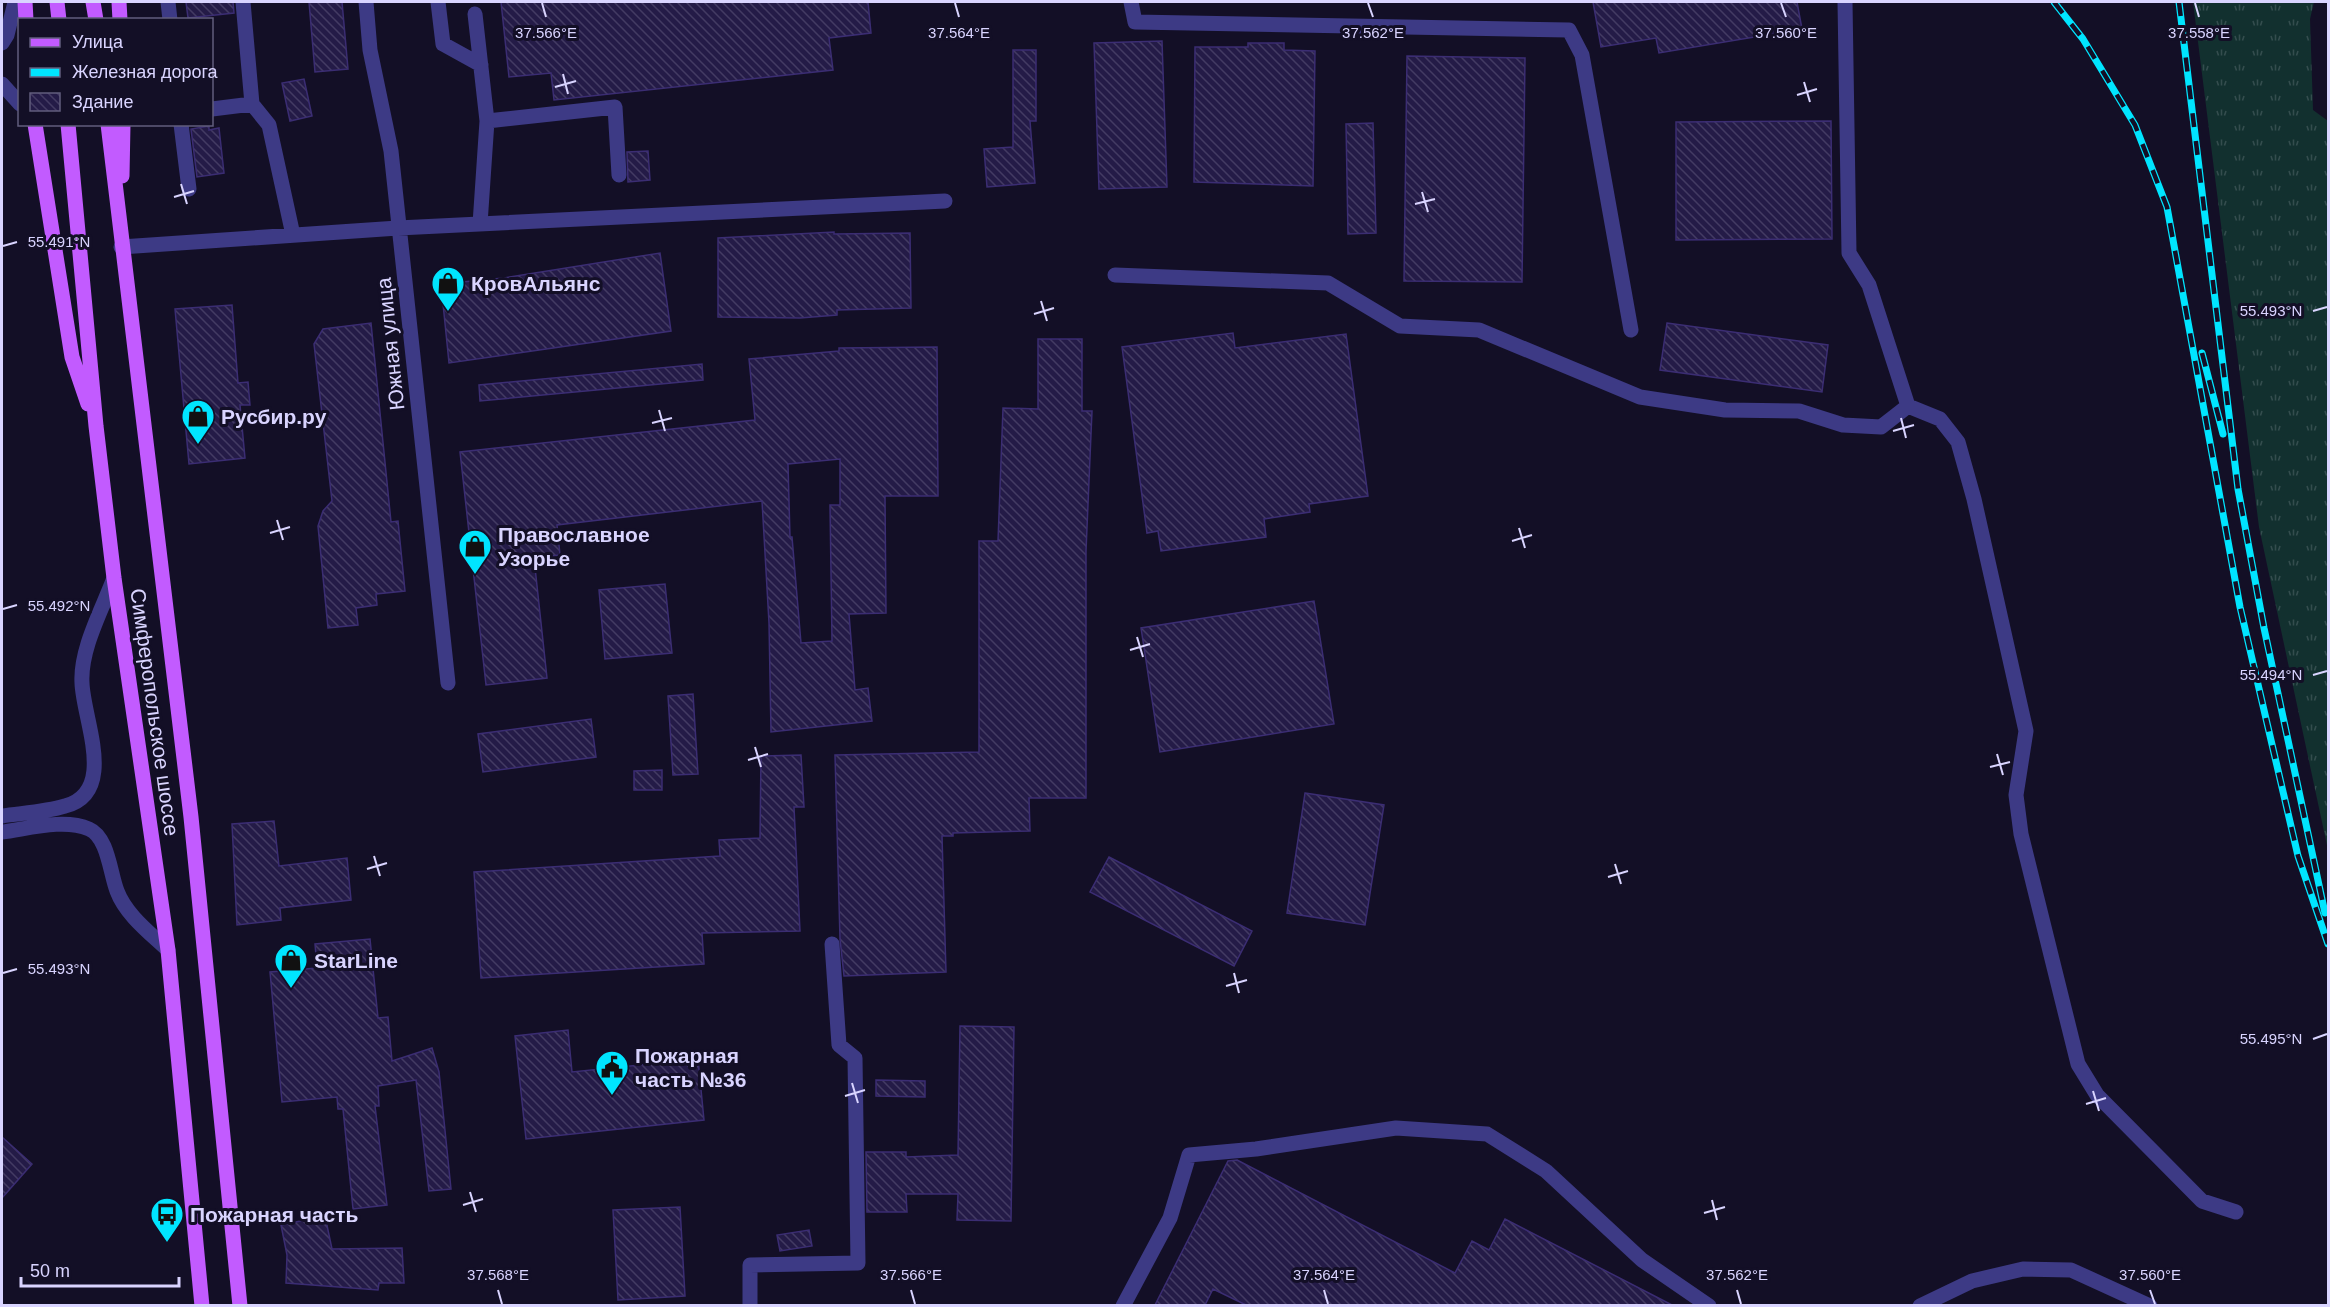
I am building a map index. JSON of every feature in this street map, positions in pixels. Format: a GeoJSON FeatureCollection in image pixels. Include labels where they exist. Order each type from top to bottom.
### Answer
{"type":"FeatureCollection","features":[{"type":"Feature","properties":{"kind":"main road"},"geometry":{"type":"LineString","coordinates":[[25,2],[26,18]]}},
{"type":"Feature","properties":{"kind":"main road"},"geometry":{"type":"LineString","coordinates":[[57,2],[58,18]]}},
{"type":"Feature","properties":{"kind":"main road"},"geometry":{"type":"LineString","coordinates":[[93,2],[96,18]]}},
{"type":"Feature","properties":{"kind":"main road"},"geometry":{"type":"LineString","coordinates":[[119,2],[120,18]]}},
{"type":"Feature","properties":{"kind":"main road"},"geometry":{"type":"LineString","coordinates":[[35,126],[72,357],[96,426]]}},
{"type":"Feature","properties":{"kind":"main road","name":"Симферопольское шоссе"},"geometry":{"type":"LineString","coordinates":[[68,126],[96,426],[114,578],[168,950],[202,1305]]}},
{"type":"Feature","properties":{"kind":"main road","name":"Симферопольское шоссе"},"geometry":{"type":"LineString","coordinates":[[108,126],[191,817],[240,1305]]}},
{"type":"Feature","properties":{"kind":"main road"},"geometry":{"type":"LineString","coordinates":[[121,240],[123,126]]}},
{"type":"Feature","properties":{"kind":"street"},"geometry":{"type":"LineString","coordinates":[[2,44],[7,35],[15,2]]}},
{"type":"Feature","properties":{"kind":"street"},"geometry":{"type":"LineString","coordinates":[[168,2],[170,18]]}},
{"type":"Feature","properties":{"kind":"street"},"geometry":{"type":"LineString","coordinates":[[243,2],[252,104],[269,125],[293,235]]}},
{"type":"Feature","properties":{"kind":"street","name":"Южная улица"},"geometry":{"type":"LineString","coordinates":[[366,2],[370,50],[391,151],[448,683]]}},
{"type":"Feature","properties":{"kind":"street"},"geometry":{"type":"LineString","coordinates":[[438,2],[443,44],[481,65]]}},
{"type":"Feature","properties":{"kind":"street"},"geometry":{"type":"LineString","coordinates":[[1131,2],[1135,22],[1569,30],[1582,55],[1631,330]]}},
{"type":"Feature","properties":{"kind":"street"},"geometry":{"type":"LineString","coordinates":[[1845,2],[1849,253],[1869,285],[1908,406]]}},
{"type":"Feature","properties":{"kind":"street"},"geometry":{"type":"LineString","coordinates":[[475,14],[487,121],[480,224]]}},
{"type":"Feature","properties":{"kind":"street"},"geometry":{"type":"LineString","coordinates":[[2,84],[18,102]]}},
{"type":"Feature","properties":{"kind":"street"},"geometry":{"type":"LineString","coordinates":[[213,109],[252,104]]}},
{"type":"Feature","properties":{"kind":"street"},"geometry":{"type":"LineString","coordinates":[[487,121],[615,107],[619,175]]}},
{"type":"Feature","properties":{"kind":"street"},"geometry":{"type":"LineString","coordinates":[[181,126],[189,189]]}},
{"type":"Feature","properties":{"kind":"street"},"geometry":{"type":"LineString","coordinates":[[121,240],[293,235],[945,201]]}},
{"type":"Feature","properties":{"kind":"street"},"geometry":{"type":"LineString","coordinates":[[1115,275],[1328,283],[1400,326],[1479,330],[1640,397],[1725,410],[1799,411],[1843,425],[1881,427],[1908,406]]}},
{"type":"Feature","properties":{"kind":"street"},"geometry":{"type":"LineString","coordinates":[[1908,406],[1940,419],[1958,442],[1974,499],[2026,731],[2016,795],[2021,834],[2078,1064],[2097,1095],[2202,1201],[2236,1212]]}},
{"type":"Feature","properties":{"kind":"street"},"geometry":{"type":"LineString","coordinates":[[2,816],[67,806],[81,798],[93,782],[94,757],[82,683],[84,658],[114,578]]}},
{"type":"Feature","properties":{"kind":"street"},"geometry":{"type":"LineString","coordinates":[[2,832],[64,825],[91,829],[100,838],[117,893],[132,916],[168,950]]}},
{"type":"Feature","properties":{"kind":"street"},"geometry":{"type":"LineString","coordinates":[[750,1305],[750,1265],[858,1263],[855,1058],[839,1045],[832,944]]}},
{"type":"Feature","properties":{"kind":"street"},"geometry":{"type":"LineString","coordinates":[[1122,1305],[1170,1218],[1189,1155],[1256,1149],[1396,1128],[1486,1134],[1546,1171],[1642,1260],[1709,1305]]}},
{"type":"Feature","properties":{"kind":"street"},"geometry":{"type":"LineString","coordinates":[[1920,1305],[1972,1281],[2023,1269],[2071,1270],[2150,1305]]}},
{"type":"Feature","properties":{"kind":"green space"},"geometry":{"type":"Polygon","coordinates":[[[2193,2],[2314,2],[2310,19],[2313,110],[2328,121],[2328,850],[2259,527],[2193,2]]]}},
{"type":"Feature","properties":{"kind":"building"},"geometry":{"type":"Polygon","coordinates":[[[186,2],[233,2],[234,13],[188,18],[186,2]]]}},
{"type":"Feature","properties":{"kind":"building"},"geometry":{"type":"Polygon","coordinates":[[[309,2],[342,2],[348,69],[315,72],[309,2]]]}},
{"type":"Feature","properties":{"kind":"building"},"geometry":{"type":"Polygon","coordinates":[[[501,2],[868,2],[871,33],[829,38],[833,70],[554,100],[551,73],[509,77],[501,2]]]}},
{"type":"Feature","properties":{"kind":"building"},"geometry":{"type":"Polygon","coordinates":[[[1593,2],[1797,2],[1802,29],[1659,53],[1656,38],[1601,47],[1593,2]]]}},
{"type":"Feature","properties":{"kind":"building"},"geometry":{"type":"Polygon","coordinates":[[[1162,41],[1167,187],[1099,189],[1094,43],[1162,41]]]}},
{"type":"Feature","properties":{"kind":"building"},"geometry":{"type":"Polygon","coordinates":[[[1248,43],[1284,43],[1284,50],[1315,51],[1313,186],[1194,182],[1195,47],[1248,47],[1248,43]]]}},
{"type":"Feature","properties":{"kind":"building"},"geometry":{"type":"Polygon","coordinates":[[[1013,50],[1036,50],[1036,121],[1030,121],[1035,183],[987,187],[984,149],[1013,147],[1013,50]]]}},
{"type":"Feature","properties":{"kind":"building"},"geometry":{"type":"Polygon","coordinates":[[[1407,56],[1525,58],[1522,282],[1404,281],[1407,56]]]}},
{"type":"Feature","properties":{"kind":"building"},"geometry":{"type":"Polygon","coordinates":[[[304,79],[312,116],[290,121],[282,83],[304,79]]]}},
{"type":"Feature","properties":{"kind":"building"},"geometry":{"type":"Polygon","coordinates":[[[1831,121],[1832,239],[1676,240],[1676,122],[1831,121]]]}},
{"type":"Feature","properties":{"kind":"building"},"geometry":{"type":"Polygon","coordinates":[[[1373,123],[1376,233],[1348,234],[1346,124],[1373,123]]]}},
{"type":"Feature","properties":{"kind":"building"},"geometry":{"type":"Polygon","coordinates":[[[209,126],[209,130],[219,128],[224,173],[197,177],[191,129],[209,126]]]}},
{"type":"Feature","properties":{"kind":"building"},"geometry":{"type":"Polygon","coordinates":[[[648,151],[650,180],[628,182],[627,152],[648,151]]]}},
{"type":"Feature","properties":{"kind":"building"},"geometry":{"type":"Polygon","coordinates":[[[834,232],[834,234],[910,233],[911,308],[837,310],[837,315],[800,318],[718,317],[718,238],[834,232]]]}},
{"type":"Feature","properties":{"kind":"building"},"geometry":{"type":"Polygon","coordinates":[[[660,253],[671,331],[449,363],[441,284],[504,278],[660,253]]]}},
{"type":"Feature","properties":{"kind":"building"},"geometry":{"type":"Polygon","coordinates":[[[232,305],[238,383],[248,382],[250,405],[240,405],[245,458],[189,464],[175,309],[232,305]]]}},
{"type":"Feature","properties":{"kind":"building"},"geometry":{"type":"Polygon","coordinates":[[[371,323],[391,522],[398,521],[405,591],[376,594],[377,605],[356,608],[358,625],[328,628],[318,526],[323,511],[332,501],[314,344],[323,329],[371,323]]]}},
{"type":"Feature","properties":{"kind":"building"},"geometry":{"type":"Polygon","coordinates":[[[1667,323],[1828,345],[1822,392],[1660,370],[1667,323]]]}},
{"type":"Feature","properties":{"kind":"building"},"geometry":{"type":"Polygon","coordinates":[[[1233,333],[1235,348],[1346,334],[1368,496],[1309,504],[1310,512],[1264,519],[1266,537],[1161,551],[1158,531],[1147,533],[1122,347],[1233,333]]]}},
{"type":"Feature","properties":{"kind":"building"},"geometry":{"type":"Polygon","coordinates":[[[1038,339],[1082,339],[1082,411],[1092,411],[1086,551],[1086,798],[1029,798],[1030,831],[953,833],[953,836],[942,836],[946,972],[844,976],[840,939],[835,755],[979,752],[979,541],[998,541],[1003,408],[1038,409],[1038,339]]]}},
{"type":"Feature","properties":{"kind":"building"},"geometry":{"type":"Polygon","coordinates":[[[937,347],[938,496],[885,496],[886,613],[849,614],[855,690],[868,688],[872,721],[771,732],[769,623],[762,501],[557,525],[560,555],[534,558],[547,678],[486,685],[460,452],[755,420],[749,359],[839,351],[839,348],[937,347]],[[840,459],[788,464],[790,537],[792,537],[801,643],[832,641],[830,505],[840,505],[840,459]]]}},
{"type":"Feature","properties":{"kind":"building"},"geometry":{"type":"Polygon","coordinates":[[[702,364],[703,380],[480,401],[479,385],[702,364]]]}},
{"type":"Feature","properties":{"kind":"building"},"geometry":{"type":"Polygon","coordinates":[[[665,584],[672,653],[605,659],[599,590],[665,584]]]}},
{"type":"Feature","properties":{"kind":"building"},"geometry":{"type":"Polygon","coordinates":[[[1314,601],[1334,724],[1160,752],[1141,628],[1314,601]]]}},
{"type":"Feature","properties":{"kind":"building"},"geometry":{"type":"Polygon","coordinates":[[[693,694],[698,774],[673,775],[668,696],[693,694]]]}},
{"type":"Feature","properties":{"kind":"building"},"geometry":{"type":"Polygon","coordinates":[[[591,719],[596,757],[483,772],[478,734],[591,719]]]}},
{"type":"Feature","properties":{"kind":"building"},"geometry":{"type":"Polygon","coordinates":[[[801,755],[804,807],[794,807],[800,931],[702,933],[704,964],[481,978],[474,872],[720,856],[719,840],[760,838],[761,756],[801,755]]]}},
{"type":"Feature","properties":{"kind":"building"},"geometry":{"type":"Polygon","coordinates":[[[662,770],[662,790],[634,790],[634,771],[662,770]]]}},
{"type":"Feature","properties":{"kind":"building"},"geometry":{"type":"Polygon","coordinates":[[[1305,793],[1384,805],[1365,925],[1287,913],[1305,793]]]}},
{"type":"Feature","properties":{"kind":"building"},"geometry":{"type":"Polygon","coordinates":[[[274,821],[279,866],[347,858],[351,900],[280,908],[281,920],[237,925],[232,824],[274,821]]]}},
{"type":"Feature","properties":{"kind":"building"},"geometry":{"type":"Polygon","coordinates":[[[1109,857],[1252,931],[1234,966],[1090,892],[1109,857]]]}},
{"type":"Feature","properties":{"kind":"building"},"geometry":{"type":"Polygon","coordinates":[[[370,939],[378,1018],[388,1017],[392,1061],[432,1048],[439,1072],[451,1189],[429,1191],[416,1080],[378,1086],[379,1106],[375,1106],[387,1205],[353,1209],[343,1109],[338,1109],[337,1097],[282,1102],[270,972],[317,968],[315,944],[370,939]]]}},
{"type":"Feature","properties":{"kind":"building"},"geometry":{"type":"Polygon","coordinates":[[[960,1026],[1014,1027],[1011,1221],[957,1220],[958,1194],[906,1194],[907,1212],[867,1212],[866,1152],[906,1152],[906,1157],[958,1155],[960,1026]]]}},
{"type":"Feature","properties":{"kind":"building","name":"Пожарная часть №36"},"geometry":{"type":"Polygon","coordinates":[[[568,1030],[572,1072],[698,1059],[704,1120],[526,1139],[515,1036],[568,1030]]]}},
{"type":"Feature","properties":{"kind":"building"},"geometry":{"type":"Polygon","coordinates":[[[876,1080],[925,1081],[925,1097],[876,1096],[876,1080]]]}},
{"type":"Feature","properties":{"kind":"building"},"geometry":{"type":"Polygon","coordinates":[[[2,1137],[32,1164],[2,1198],[2,1137]]]}},
{"type":"Feature","properties":{"kind":"building"},"geometry":{"type":"Polygon","coordinates":[[[1237,1160],[1455,1273],[1472,1241],[1489,1250],[1505,1219],[1672,1305],[1246,1305],[1213,1289],[1205,1305],[1155,1305],[1228,1161],[1237,1160]]]}},
{"type":"Feature","properties":{"kind":"building"},"geometry":{"type":"Polygon","coordinates":[[[680,1207],[685,1296],[618,1300],[613,1210],[680,1207]]]}},
{"type":"Feature","properties":{"kind":"building"},"geometry":{"type":"Polygon","coordinates":[[[325,1216],[332,1249],[402,1248],[404,1283],[379,1283],[378,1290],[286,1283],[287,1255],[281,1225],[325,1216]]]}},
{"type":"Feature","properties":{"kind":"building"},"geometry":{"type":"Polygon","coordinates":[[[809,1230],[812,1246],[780,1251],[777,1235],[809,1230]]]}},
{"type":"Feature","properties":{"kind":"railway"},"geometry":{"type":"LineString","coordinates":[[2054,2],[2083,39],[2135,125],[2167,207],[2240,607],[2298,856],[2328,944]]}},
{"type":"Feature","properties":{"kind":"railway"},"geometry":{"type":"LineString","coordinates":[[2179,2],[2238,489],[2264,628],[2325,913]]}},
{"type":"Feature","properties":{"kind":"railway"},"geometry":{"type":"LineString","coordinates":[[2202,353],[2223,434]]}},
{"type":"Feature","properties":{"kind":"place","name":"КровАльянс"},"geometry":{"type":"Point","coordinates":[448,312]}},
{"type":"Feature","properties":{"kind":"place","name":"Русбир.ру"},"geometry":{"type":"Point","coordinates":[198,445]}},
{"type":"Feature","properties":{"kind":"place","name":"Православное Узорье"},"geometry":{"type":"Point","coordinates":[475,575]}},
{"type":"Feature","properties":{"kind":"place","name":"StarLine"},"geometry":{"type":"Point","coordinates":[291,989]}},
{"type":"Feature","properties":{"kind":"place","name":"Пожарная часть №36"},"geometry":{"type":"Point","coordinates":[612,1096]}},
{"type":"Feature","properties":{"kind":"place","name":"Пожарная часть"},"geometry":{"type":"Point","coordinates":[167,1243]}}]}
